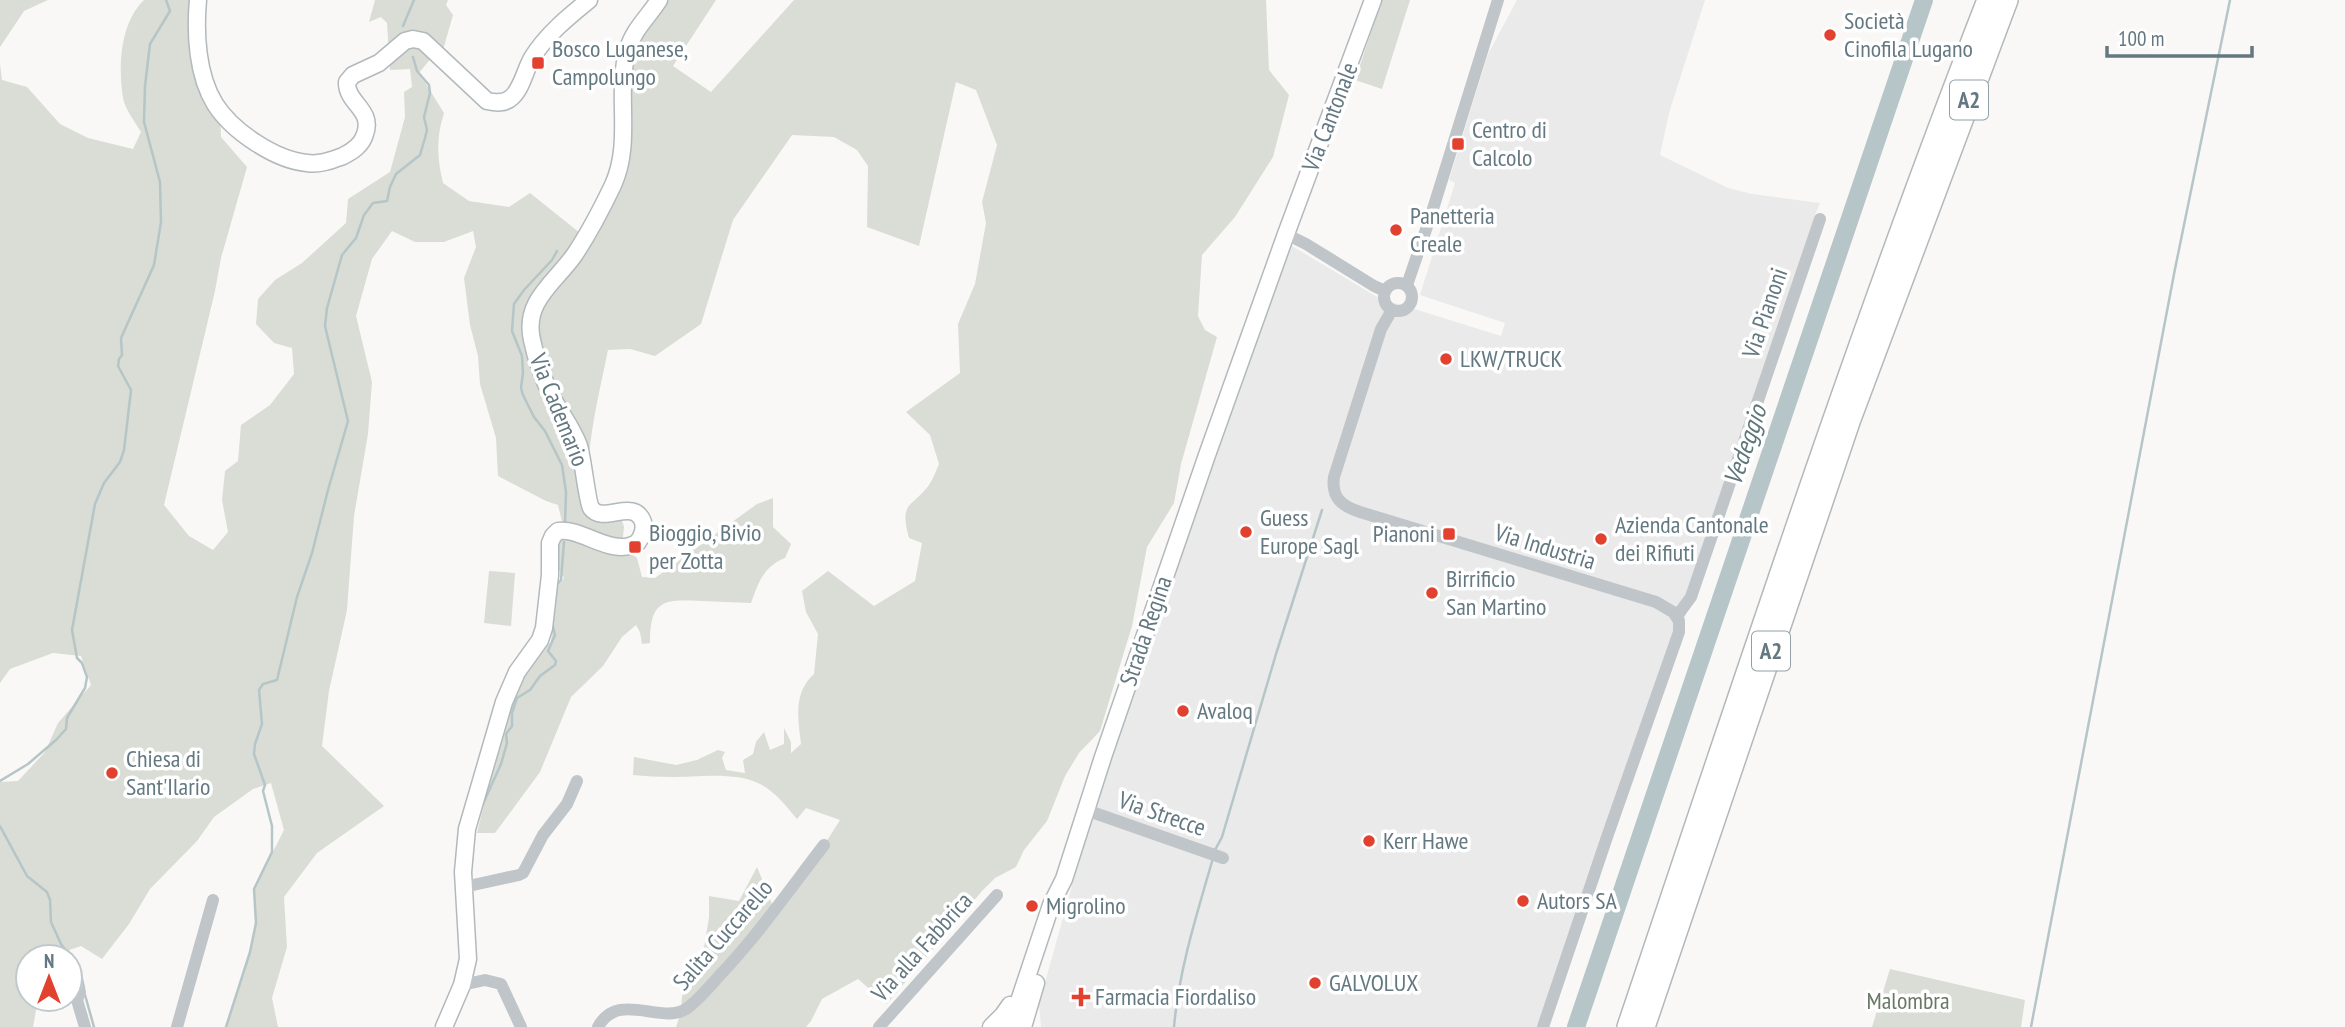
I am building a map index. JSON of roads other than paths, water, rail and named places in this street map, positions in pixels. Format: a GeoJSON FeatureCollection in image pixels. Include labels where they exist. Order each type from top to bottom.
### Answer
{"type":"FeatureCollection","features":[{"type":"Feature","properties":{"kind":"highway","name":"A2"},"geometry":{"type":"LineString","coordinates":[[1628,1027],[1836,412],[1988,0]]}},
{"type":"Feature","properties":{"kind":"highway","name":"A2"},"geometry":{"type":"LineString","coordinates":[[1644,1027],[1850,419],[2007,0]]}},
{"type":"Feature","properties":{"kind":"highway","name":"A2"},"geometry":{"type":"LineString","coordinates":[[1931,200],[1961,141],[2022,0]]}},
{"type":"Feature","properties":{"kind":"street"},"geometry":{"type":"LineString","coordinates":[[198,0],[197,17],[203,76],[215,104],[239,129],[268,150],[299,162],[313,164],[348,154],[361,142],[367,127],[366,116],[348,93],[347,82],[353,75],[379,63],[405,41],[423,41],[487,101],[505,101],[514,96],[529,64],[548,37],[589,0]]}},
{"type":"Feature","properties":{"kind":"street","name":"Via Cademario"},"geometry":{"type":"LineString","coordinates":[[444,1027],[462,985],[469,948],[463,859],[467,829],[499,716],[513,680],[540,640],[544,628],[550,585],[552,536],[565,530],[593,541],[627,546],[638,542],[643,531],[643,522],[634,512],[626,510],[601,513],[594,511],[590,505],[578,444],[549,390],[536,355],[530,325],[536,302],[577,252],[613,183],[624,144],[627,50],[637,30],[659,0]]}},
{"type":"Feature","properties":{"kind":"street","name":"Via Cantonale"},"geometry":{"type":"LineString","coordinates":[[1286,234],[1373,0]]}},
{"type":"Feature","properties":{"kind":"street"},"geometry":{"type":"LineString","coordinates":[[1406,285],[1432,212],[1498,0]]}},
{"type":"Feature","properties":{"kind":"street","name":"Via Pianoni"},"geometry":{"type":"LineString","coordinates":[[1677,616],[1691,597],[1779,332],[1820,219]]}},
{"type":"Feature","properties":{"kind":"street"},"geometry":{"type":"LineString","coordinates":[[1286,234],[1385,290]]}},
{"type":"Feature","properties":{"kind":"street","name":"Strada Regina"},"geometry":{"type":"LineString","coordinates":[[1006,1027],[1013,1019],[1051,905],[1064,879],[1170,561],[1286,234]]}},
{"type":"Feature","properties":{"kind":"street"},"geometry":{"type":"LineString","coordinates":[[1397,282],[1406,285],[1412,293],[1411,303],[1405,310],[1392,310],[1385,304],[1385,290],[1397,282]]}},
{"type":"Feature","properties":{"kind":"street","name":"Via Industria"},"geometry":{"type":"LineString","coordinates":[[1392,310],[1381,329],[1334,477],[1333,491],[1338,500],[1348,508],[1360,512],[1656,603],[1677,616]]}},
{"type":"Feature","properties":{"kind":"street"},"geometry":{"type":"LineString","coordinates":[[1543,1027],[1679,632],[1677,616]]}},
{"type":"Feature","properties":{"kind":"street"},"geometry":{"type":"LineString","coordinates":[[464,887],[523,873],[543,835],[567,804],[577,781]]}},
{"type":"Feature","properties":{"kind":"street","name":"Via Strecce"},"geometry":{"type":"LineString","coordinates":[[1086,810],[1223,858]]}},
{"type":"Feature","properties":{"kind":"street","name":"Salita Cuccarello"},"geometry":{"type":"LineString","coordinates":[[598,1027],[605,1016],[612,1012],[642,1009],[675,1013],[684,1011],[732,962],[824,845]]}},
{"type":"Feature","properties":{"kind":"street"},"geometry":{"type":"LineString","coordinates":[[1023,1027],[1059,908],[1064,879]]}},
{"type":"Feature","properties":{"kind":"street","name":"Via alla Fabbrica"},"geometry":{"type":"LineString","coordinates":[[879,1027],[997,895]]}},
{"type":"Feature","properties":{"kind":"street"},"geometry":{"type":"LineString","coordinates":[[177,1027],[213,900]]}},
{"type":"Feature","properties":{"kind":"street"},"geometry":{"type":"LineString","coordinates":[[990,1027],[1012,1002],[1038,943]]}},
{"type":"Feature","properties":{"kind":"street"},"geometry":{"type":"LineString","coordinates":[[462,985],[485,979],[501,984],[521,1027]]}},
{"type":"Feature","properties":{"kind":"street"},"geometry":{"type":"LineString","coordinates":[[1032,995],[1031,1014],[1036,1027]]}},
{"type":"Feature","properties":{"kind":"waterway"},"geometry":{"type":"LineString","coordinates":[[0,781],[28,764],[56,740],[66,729],[67,718],[85,688],[87,677],[77,658],[72,630],[95,504],[104,483],[120,462],[124,450],[131,390],[118,366],[122,355],[121,338],[154,265],[161,222],[160,182],[144,122],[150,44],[170,11],[166,0]]}},
{"type":"Feature","properties":{"kind":"waterway"},"geometry":{"type":"LineString","coordinates":[[403,26],[414,0]]}},
{"type":"Feature","properties":{"kind":"waterway","name":"Vedeggio"},"geometry":{"type":"LineString","coordinates":[[1576,1027],[1924,0]]}},
{"type":"Feature","properties":{"kind":"waterway"},"geometry":{"type":"LineString","coordinates":[[2031,1027],[2175,269],[2230,0]]}},
{"type":"Feature","properties":{"kind":"waterway"},"geometry":{"type":"LineString","coordinates":[[226,1027],[250,952],[256,923],[254,889],[272,852],[272,826],[263,791],[265,785],[254,754],[262,724],[259,690],[263,684],[277,680],[297,597],[312,553],[348,421],[325,326],[327,308],[342,255],[356,238],[364,215],[373,203],[387,201],[396,174],[420,155],[427,130],[424,117],[430,93],[429,85],[417,71],[413,57]]}},
{"type":"Feature","properties":{"kind":"waterway"},"geometry":{"type":"LineString","coordinates":[[557,251],[514,304],[512,331],[522,356],[523,395],[562,465],[566,492],[565,524]]}},
{"type":"Feature","properties":{"kind":"waterway"},"geometry":{"type":"LineString","coordinates":[[1215,850],[1222,837],[1322,510]]}},
{"type":"Feature","properties":{"kind":"waterway"},"geometry":{"type":"LineString","coordinates":[[556,586],[561,580],[564,542]]}},
{"type":"Feature","properties":{"kind":"waterway"},"geometry":{"type":"LineString","coordinates":[[482,806],[501,764],[507,743],[506,734],[512,726],[512,713],[517,698],[530,690],[540,676],[555,665],[556,661],[548,651],[555,635],[552,623]]}},
{"type":"Feature","properties":{"kind":"waterway"},"geometry":{"type":"LineString","coordinates":[[0,826],[27,876],[47,892],[51,922],[61,943]]}},
{"type":"Feature","properties":{"kind":"waterway"},"geometry":{"type":"LineString","coordinates":[[1174,1027],[1184,963],[1213,858]]}},
{"type":"Feature","properties":{"kind":"waterway"},"geometry":{"type":"LineString","coordinates":[[85,995],[94,1027]]}},
{"type":"Feature","properties":{"kind":"place","name":"Società Cinofila Lugano"},"geometry":{"type":"Point","coordinates":[1830,35]}},
{"type":"Feature","properties":{"kind":"place","name":"Bosco Luganese, Campolungo"},"geometry":{"type":"Point","coordinates":[538,63]}},
{"type":"Feature","properties":{"kind":"place","name":"Centro di Calcolo"},"geometry":{"type":"Point","coordinates":[1458,144]}},
{"type":"Feature","properties":{"kind":"place","name":"Panetteria Creale"},"geometry":{"type":"Point","coordinates":[1396,230]}},
{"type":"Feature","properties":{"kind":"place","name":"LKW/TRUCK"},"geometry":{"type":"Point","coordinates":[1446,359]}},
{"type":"Feature","properties":{"kind":"place","name":"Guess Europe Sagl"},"geometry":{"type":"Point","coordinates":[1246,532]}},
{"type":"Feature","properties":{"kind":"place","name":"Pianoni"},"geometry":{"type":"Point","coordinates":[1449,534]}},
{"type":"Feature","properties":{"kind":"place","name":"Azienda Cantonale dei Rifiuti"},"geometry":{"type":"Point","coordinates":[1601,539]}},
{"type":"Feature","properties":{"kind":"place","name":"Bioggio, Bivio per Zotta"},"geometry":{"type":"Point","coordinates":[635,547]}},
{"type":"Feature","properties":{"kind":"place","name":"Birrificio San Martino"},"geometry":{"type":"Point","coordinates":[1432,593]}},
{"type":"Feature","properties":{"kind":"place","name":"Avaloq"},"geometry":{"type":"Point","coordinates":[1183,711]}},
{"type":"Feature","properties":{"kind":"place","name":"Chiesa di Sant'Ilario"},"geometry":{"type":"Point","coordinates":[112,773]}},
{"type":"Feature","properties":{"kind":"place","name":"Kerr Hawe"},"geometry":{"type":"Point","coordinates":[1369,841]}},
{"type":"Feature","properties":{"kind":"place","name":"Autors SA"},"geometry":{"type":"Point","coordinates":[1523,901]}},
{"type":"Feature","properties":{"kind":"place","name":"Migrolino"},"geometry":{"type":"Point","coordinates":[1032,906]}},
{"type":"Feature","properties":{"kind":"place","name":"GALVOLUX"},"geometry":{"type":"Point","coordinates":[1315,983]}},
{"type":"Feature","properties":{"kind":"place","name":"Farmacia Fiordaliso"},"geometry":{"type":"Point","coordinates":[1081,997]}},
{"type":"Feature","properties":{"kind":"park label","name":"Malombra"},"geometry":{"type":"Point","coordinates":[1908,1001]}}]}
